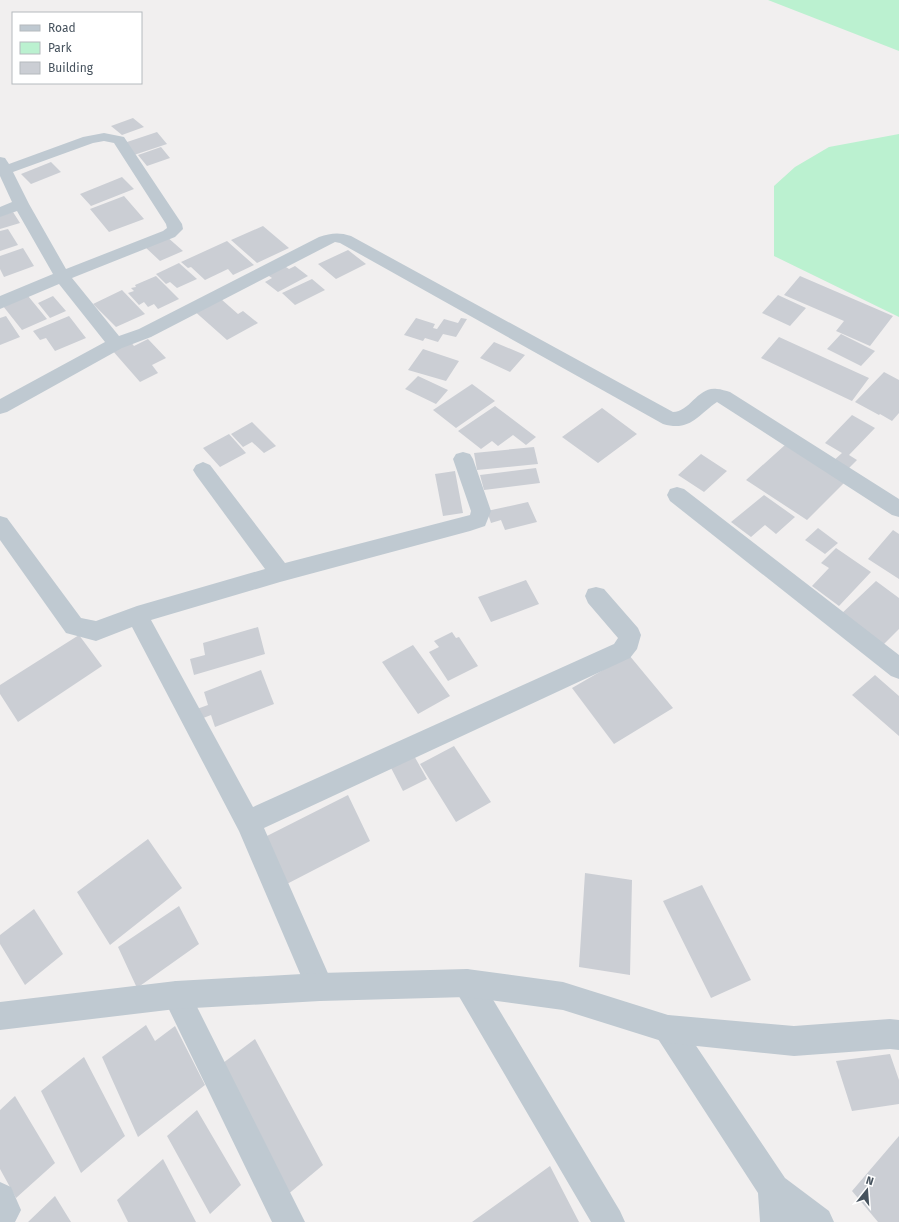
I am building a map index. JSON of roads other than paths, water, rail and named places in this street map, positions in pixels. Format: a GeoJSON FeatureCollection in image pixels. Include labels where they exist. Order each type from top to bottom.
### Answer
{"type":"FeatureCollection","features":[{"type":"Feature","properties":{"kind":"street"},"geometry":{"type":"LineString","coordinates":[[0,303],[62,276],[169,234],[175,229],[174,224],[119,140],[111,136],[99,136],[3,165],[21,204],[62,276],[116,344]]}},
{"type":"Feature","properties":{"kind":"street"},"geometry":{"type":"LineString","coordinates":[[0,212],[21,204]]}},
{"type":"Feature","properties":{"kind":"street"},"geometry":{"type":"LineString","coordinates":[[0,407],[116,344],[145,333],[325,240],[334,237],[345,240],[670,419],[683,419],[711,396],[716,395],[723,397],[899,509]]}},
{"type":"Feature","properties":{"kind":"street"},"geometry":{"type":"LineString","coordinates":[[0,524],[74,626],[96,631],[137,615],[280,573],[478,520],[481,511],[463,459]]}},
{"type":"Feature","properties":{"kind":"street"},"geometry":{"type":"LineString","coordinates":[[203,470],[280,573]]}},
{"type":"Feature","properties":{"kind":"street"},"geometry":{"type":"LineString","coordinates":[[677,495],[899,669]]}},
{"type":"Feature","properties":{"kind":"street"},"geometry":{"type":"LineString","coordinates":[[248,822],[622,651],[629,642],[630,635],[596,596]]}},
{"type":"Feature","properties":{"kind":"street"},"geometry":{"type":"LineString","coordinates":[[137,615],[248,822],[320,987]]}},
{"type":"Feature","properties":{"kind":"street"},"geometry":{"type":"LineString","coordinates":[[468,983],[609,1222]]}},
{"type":"Feature","properties":{"kind":"street"},"geometry":{"type":"LineString","coordinates":[[0,1016],[176,995],[320,987],[468,983],[563,996],[668,1029],[794,1041],[896,1030]]}},
{"type":"Feature","properties":{"kind":"street"},"geometry":{"type":"LineString","coordinates":[[176,995],[289,1222]]}},
{"type":"Feature","properties":{"kind":"street"},"geometry":{"type":"LineString","coordinates":[[668,1029],[774,1189],[818,1222]]}},
{"type":"Feature","properties":{"kind":"street"},"geometry":{"type":"LineString","coordinates":[[774,1189],[776,1222]]}}]}
